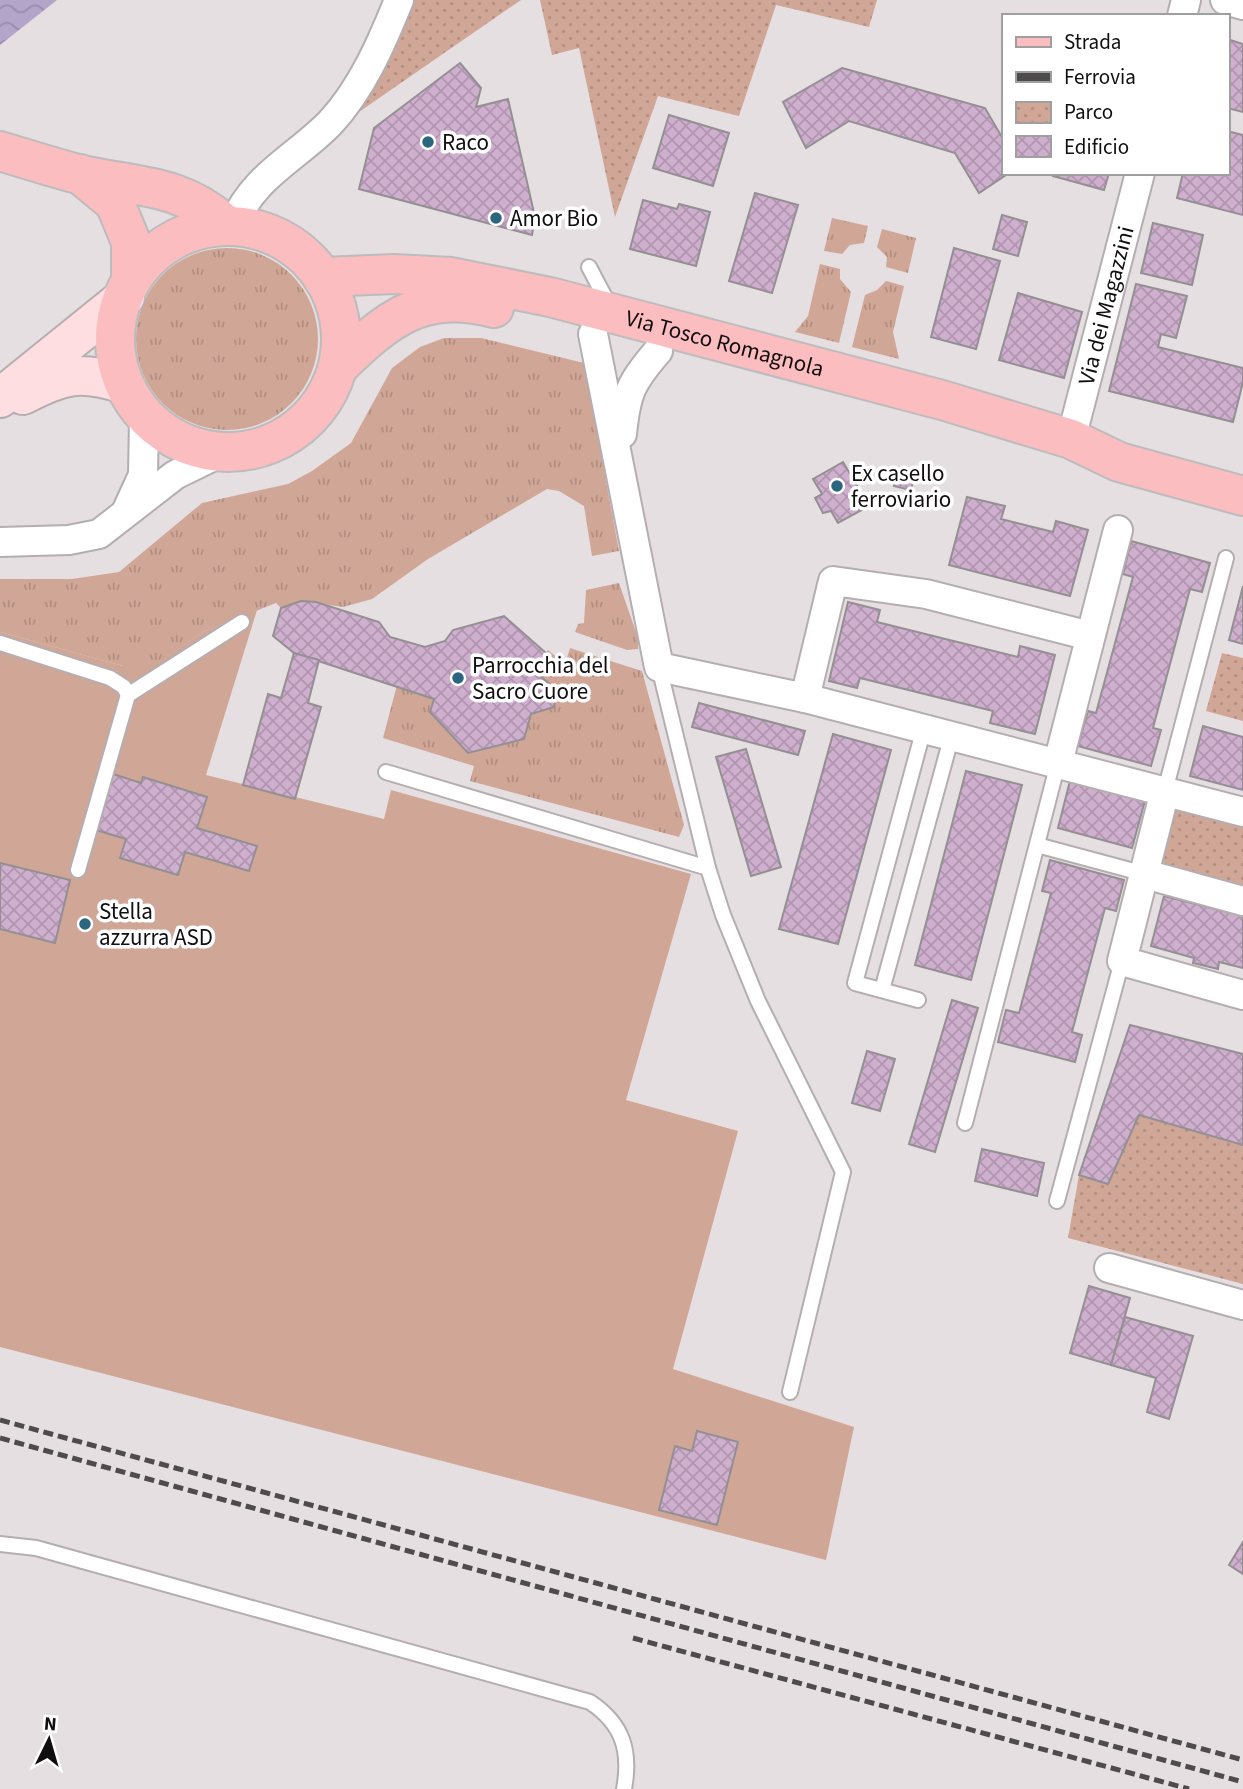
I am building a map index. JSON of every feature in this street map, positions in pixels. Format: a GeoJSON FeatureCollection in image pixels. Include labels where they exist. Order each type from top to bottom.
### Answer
{"type":"FeatureCollection","features":[{"type":"Feature","properties":{"kind":"main road"},"geometry":{"type":"LineString","coordinates":[[0,151],[80,174],[122,192],[187,197],[229,223],[284,243],[298,252],[322,277],[341,325],[339,366],[323,402],[294,429],[255,447],[222,452],[183,444],[164,435],[144,418],[124,384],[120,368],[118,331],[128,290],[131,242],[122,192]]}},
{"type":"Feature","properties":{"kind":"main road"},"geometry":{"type":"LineString","coordinates":[[128,290],[141,267],[172,240],[205,225],[229,223]]}},
{"type":"Feature","properties":{"kind":"main road","name":"Via Tosco Romagnola"},"geometry":{"type":"LineString","coordinates":[[322,277],[394,274],[470,279],[605,324],[658,351],[1065,460],[1119,462]]}},
{"type":"Feature","properties":{"kind":"main road","name":"Via Tosco Romagnola"},"geometry":{"type":"LineString","coordinates":[[339,366],[385,323],[415,307],[433,304],[487,306],[605,324],[942,400],[1071,439],[1119,462],[1243,496]]}},
{"type":"Feature","properties":{"kind":"street"},"geometry":{"type":"LineString","coordinates":[[229,223],[251,191],[317,135],[352,96],[399,0]]}},
{"type":"Feature","properties":{"kind":"street"},"geometry":{"type":"LineString","coordinates":[[1225,0],[1243,5]]}},
{"type":"Feature","properties":{"kind":"street","name":"Via dei Magazzini"},"geometry":{"type":"LineString","coordinates":[[1071,439],[1139,175]]}},
{"type":"Feature","properties":{"kind":"street"},"geometry":{"type":"LineString","coordinates":[[0,398],[128,290]]}},
{"type":"Feature","properties":{"kind":"street"},"geometry":{"type":"LineString","coordinates":[[605,324],[620,461],[633,546],[659,667],[805,698],[1243,811]]}},
{"type":"Feature","properties":{"kind":"street"},"geometry":{"type":"LineString","coordinates":[[620,461],[627,392],[658,351]]}},
{"type":"Feature","properties":{"kind":"street"},"geometry":{"type":"LineString","coordinates":[[0,408],[48,382],[70,375],[89,375],[124,384]]}},
{"type":"Feature","properties":{"kind":"street"},"geometry":{"type":"LineString","coordinates":[[119,521],[136,494],[143,475],[144,418]]}},
{"type":"Feature","properties":{"kind":"street"},"geometry":{"type":"LineString","coordinates":[[0,542],[84,539],[119,521],[175,475],[222,452]]}},
{"type":"Feature","properties":{"kind":"street"},"geometry":{"type":"LineString","coordinates":[[1058,763],[1118,530]]}},
{"type":"Feature","properties":{"kind":"street"},"geometry":{"type":"LineString","coordinates":[[805,698],[833,581],[926,594],[1090,636]]}},
{"type":"Feature","properties":{"kind":"street"},"geometry":{"type":"LineString","coordinates":[[1165,791],[1122,961],[1243,995]]}},
{"type":"Feature","properties":{"kind":"street"},"geometry":{"type":"LineString","coordinates":[[1145,874],[1243,901]]}},
{"type":"Feature","properties":{"kind":"street"},"geometry":{"type":"LineString","coordinates":[[1110,1268],[1243,1305]]}},
{"type":"Feature","properties":{"kind":"lane"},"geometry":{"type":"LineString","coordinates":[[589,267],[605,324]]}},
{"type":"Feature","properties":{"kind":"lane"},"geometry":{"type":"LineString","coordinates":[[1165,791],[1226,558]]}},
{"type":"Feature","properties":{"kind":"lane"},"geometry":{"type":"LineString","coordinates":[[78,870],[128,695],[242,622]]}},
{"type":"Feature","properties":{"kind":"lane"},"geometry":{"type":"LineString","coordinates":[[0,643],[110,678],[124,687],[128,695]]}},
{"type":"Feature","properties":{"kind":"lane"},"geometry":{"type":"LineString","coordinates":[[659,667],[708,868],[723,915],[758,1001],[843,1171],[790,1392]]}},
{"type":"Feature","properties":{"kind":"lane"},"geometry":{"type":"LineString","coordinates":[[918,1000],[855,983],[924,728]]}},
{"type":"Feature","properties":{"kind":"lane"},"geometry":{"type":"LineString","coordinates":[[882,990],[952,736]]}},
{"type":"Feature","properties":{"kind":"lane"},"geometry":{"type":"LineString","coordinates":[[965,1122],[1058,763]]}},
{"type":"Feature","properties":{"kind":"lane"},"geometry":{"type":"LineString","coordinates":[[386,772],[708,868]]}},
{"type":"Feature","properties":{"kind":"lane"},"geometry":{"type":"LineString","coordinates":[[1037,845],[1145,874]]}},
{"type":"Feature","properties":{"kind":"lane"},"geometry":{"type":"LineString","coordinates":[[1057,1201],[1122,961]]}},
{"type":"Feature","properties":{"kind":"lane"},"geometry":{"type":"LineString","coordinates":[[0,1544],[36,1548],[590,1702],[611,1719],[623,1738],[628,1761],[625,1789]]}},
{"type":"Feature","properties":{"kind":"green space"},"geometry":{"type":"Polygon","coordinates":[[[411,0],[521,0],[356,114],[411,0]]]}},
{"type":"Feature","properties":{"kind":"green space"},"geometry":{"type":"Polygon","coordinates":[[[540,0],[877,0],[869,27],[776,5],[739,116],[658,96],[615,217],[579,48],[552,55],[540,0]]]}},
{"type":"Feature","properties":{"kind":"green space"},"geometry":{"type":"Polygon","coordinates":[[[832,218],[868,226],[864,243],[850,245],[842,254],[824,251],[832,218]]]}},
{"type":"Feature","properties":{"kind":"green space"},"geometry":{"type":"Polygon","coordinates":[[[882,229],[916,238],[908,273],[886,267],[887,257],[877,247],[882,229]]]}},
{"type":"Feature","properties":{"kind":"green space"},"geometry":{"type":"Polygon","coordinates":[[[227,248],[262,255],[291,275],[311,304],[318,339],[311,374],[291,403],[262,423],[227,430],[192,423],[163,403],[143,374],[136,339],[143,304],[163,275],[192,255],[227,248]]]}},
{"type":"Feature","properties":{"kind":"green space"},"geometry":{"type":"Polygon","coordinates":[[[820,264],[840,269],[840,279],[851,292],[839,343],[795,332],[808,316],[820,264]]]}},
{"type":"Feature","properties":{"kind":"green space"},"geometry":{"type":"Polygon","coordinates":[[[886,281],[904,286],[893,332],[899,359],[852,347],[865,295],[877,290],[886,281]]]}},
{"type":"Feature","properties":{"kind":"green space"},"geometry":{"type":"Polygon","coordinates":[[[444,338],[481,338],[584,363],[619,551],[592,556],[584,506],[559,491],[547,489],[428,559],[372,599],[343,607],[302,601],[281,608],[276,603],[203,632],[154,666],[123,666],[0,632],[0,579],[72,579],[119,572],[202,503],[288,484],[312,471],[351,443],[392,368],[420,347],[444,338]]]}},
{"type":"Feature","properties":{"kind":"green space"},"geometry":{"type":"Polygon","coordinates":[[[619,583],[638,638],[638,649],[627,650],[575,632],[578,624],[584,623],[586,590],[619,583]]]}},
{"type":"Feature","properties":{"kind":"green space"},"geometry":{"type":"Polygon","coordinates":[[[257,610],[206,775],[384,819],[391,790],[691,874],[626,1100],[738,1131],[673,1369],[854,1427],[826,1560],[0,1347],[0,632],[123,666],[153,666],[203,632],[257,610]]]}},
{"type":"Feature","properties":{"kind":"green space"},"geometry":{"type":"Polygon","coordinates":[[[570,648],[642,671],[684,825],[679,837],[470,781],[474,766],[383,738],[397,685],[434,699],[430,712],[468,753],[531,714],[554,707],[556,689],[541,677],[546,653],[548,650],[565,664],[570,648]]]}},
{"type":"Feature","properties":{"kind":"green space"},"geometry":{"type":"Polygon","coordinates":[[[1222,653],[1243,658],[1243,721],[1206,711],[1222,653]]]}},
{"type":"Feature","properties":{"kind":"green space"},"geometry":{"type":"Polygon","coordinates":[[[1173,806],[1243,824],[1243,890],[1157,867],[1173,806]]]}},
{"type":"Feature","properties":{"kind":"green space"},"geometry":{"type":"Polygon","coordinates":[[[1139,1115],[1243,1145],[1243,1284],[1068,1238],[1079,1175],[1108,1184],[1139,1115]]]}},
{"type":"Feature","properties":{"kind":"water"},"geometry":{"type":"Polygon","coordinates":[[[0,0],[57,0],[0,45],[0,0]]]}},
{"type":"Feature","properties":{"kind":"building"},"geometry":{"type":"Polygon","coordinates":[[[1229,40],[1243,44],[1243,112],[1229,108],[1229,40]]]}},
{"type":"Feature","properties":{"kind":"building"},"geometry":{"type":"Polygon","coordinates":[[[460,63],[481,88],[476,107],[508,99],[535,217],[532,235],[359,189],[374,128],[460,63]]]}},
{"type":"Feature","properties":{"kind":"building"},"geometry":{"type":"Polygon","coordinates":[[[842,68],[985,108],[1002,137],[1002,175],[1006,175],[979,193],[955,153],[849,121],[806,148],[783,102],[842,68]]]}},
{"type":"Feature","properties":{"kind":"building"},"geometry":{"type":"Polygon","coordinates":[[[669,115],[729,133],[713,186],[653,168],[669,115]]]}},
{"type":"Feature","properties":{"kind":"building"},"geometry":{"type":"Polygon","coordinates":[[[1229,132],[1243,135],[1243,215],[1177,198],[1183,175],[1229,175],[1229,132]]]}},
{"type":"Feature","properties":{"kind":"building"},"geometry":{"type":"Polygon","coordinates":[[[1053,175],[1108,175],[1104,190],[1053,175]]]}},
{"type":"Feature","properties":{"kind":"building"},"geometry":{"type":"Polygon","coordinates":[[[755,193],[798,205],[772,293],[729,281],[755,193]]]}},
{"type":"Feature","properties":{"kind":"building"},"geometry":{"type":"Polygon","coordinates":[[[643,200],[677,209],[679,204],[710,212],[696,266],[630,249],[643,200]]]}},
{"type":"Feature","properties":{"kind":"building"},"geometry":{"type":"Polygon","coordinates":[[[1002,215],[1027,222],[1018,256],[993,249],[1002,215]]]}},
{"type":"Feature","properties":{"kind":"building"},"geometry":{"type":"Polygon","coordinates":[[[1153,223],[1203,235],[1192,285],[1141,273],[1153,223]]]}},
{"type":"Feature","properties":{"kind":"building"},"geometry":{"type":"Polygon","coordinates":[[[954,248],[1000,261],[976,349],[931,337],[954,248]]]}},
{"type":"Feature","properties":{"kind":"building"},"geometry":{"type":"Polygon","coordinates":[[[1136,284],[1187,296],[1176,338],[1161,334],[1158,347],[1243,368],[1243,382],[1233,422],[1109,391],[1136,284]]]}},
{"type":"Feature","properties":{"kind":"building"},"geometry":{"type":"Polygon","coordinates":[[[1018,293],[1082,312],[1064,378],[999,360],[1018,293]]]}},
{"type":"Feature","properties":{"kind":"building","name":"Ex casello ferroviario"},"geometry":{"type":"Polygon","coordinates":[[[843,462],[869,506],[838,523],[831,511],[823,513],[815,498],[822,494],[813,479],[843,462]]]}},
{"type":"Feature","properties":{"kind":"building"},"geometry":{"type":"Polygon","coordinates":[[[898,469],[915,472],[911,490],[894,486],[898,469]]]}},
{"type":"Feature","properties":{"kind":"building"},"geometry":{"type":"Polygon","coordinates":[[[967,497],[1005,506],[1001,519],[1053,532],[1056,521],[1088,530],[1070,596],[949,565],[967,497]]]}},
{"type":"Feature","properties":{"kind":"building"},"geometry":{"type":"Polygon","coordinates":[[[1131,541],[1210,563],[1202,592],[1190,589],[1153,728],[1161,730],[1151,766],[1078,746],[1088,711],[1096,713],[1133,577],[1123,574],[1131,541]]]}},
{"type":"Feature","properties":{"kind":"building"},"geometry":{"type":"Polygon","coordinates":[[[1243,586],[1243,644],[1229,640],[1243,586]]]}},
{"type":"Feature","properties":{"kind":"building","name":"Parrocchia del Sacro Cuore"},"geometry":{"type":"Polygon","coordinates":[[[301,601],[316,602],[379,622],[390,637],[425,647],[445,641],[453,630],[504,616],[546,653],[541,677],[556,689],[554,707],[531,714],[524,739],[468,753],[430,712],[434,699],[294,653],[273,636],[281,608],[301,601]]]}},
{"type":"Feature","properties":{"kind":"building"},"geometry":{"type":"Polygon","coordinates":[[[848,602],[880,610],[877,622],[1018,657],[1020,646],[1055,655],[1035,734],[990,723],[993,711],[860,678],[857,688],[829,681],[848,602]]]}},
{"type":"Feature","properties":{"kind":"building"},"geometry":{"type":"Polygon","coordinates":[[[294,653],[319,660],[308,703],[321,707],[295,799],[243,785],[268,694],[281,698],[294,653]]]}},
{"type":"Feature","properties":{"kind":"building"},"geometry":{"type":"Polygon","coordinates":[[[699,703],[805,731],[798,755],[692,727],[699,703]]]}},
{"type":"Feature","properties":{"kind":"building"},"geometry":{"type":"Polygon","coordinates":[[[1203,726],[1243,737],[1243,790],[1190,776],[1203,726]]]}},
{"type":"Feature","properties":{"kind":"building"},"geometry":{"type":"Polygon","coordinates":[[[833,734],[891,750],[838,944],[779,929],[833,734]]]}},
{"type":"Feature","properties":{"kind":"building"},"geometry":{"type":"Polygon","coordinates":[[[746,749],[781,867],[751,876],[716,757],[746,749]]]}},
{"type":"Feature","properties":{"kind":"building"},"geometry":{"type":"Polygon","coordinates":[[[966,771],[1022,785],[971,980],[915,965],[966,771]]]}},
{"type":"Feature","properties":{"kind":"building"},"geometry":{"type":"Polygon","coordinates":[[[113,774],[141,783],[143,777],[207,797],[197,828],[257,846],[249,871],[185,852],[178,875],[120,858],[126,839],[96,830],[113,774]]]}},
{"type":"Feature","properties":{"kind":"building"},"geometry":{"type":"Polygon","coordinates":[[[1071,777],[1146,797],[1132,848],[1058,828],[1071,777]]]}},
{"type":"Feature","properties":{"kind":"building"},"geometry":{"type":"Polygon","coordinates":[[[1050,860],[1124,880],[1116,911],[1105,908],[1072,1032],[1082,1035],[1075,1062],[998,1042],[1006,1010],[1019,1013],[1051,893],[1042,891],[1050,860]]]}},
{"type":"Feature","properties":{"kind":"building"},"geometry":{"type":"Polygon","coordinates":[[[0,863],[70,880],[55,943],[0,929],[0,863]]]}},
{"type":"Feature","properties":{"kind":"building"},"geometry":{"type":"Polygon","coordinates":[[[1164,896],[1243,916],[1243,968],[1219,962],[1218,969],[1193,963],[1194,958],[1151,946],[1164,896]]]}},
{"type":"Feature","properties":{"kind":"building"},"geometry":{"type":"Polygon","coordinates":[[[952,1000],[978,1008],[935,1152],[909,1144],[952,1000]]]}},
{"type":"Feature","properties":{"kind":"building"},"geometry":{"type":"Polygon","coordinates":[[[1130,1025],[1243,1054],[1243,1145],[1139,1115],[1108,1184],[1079,1175],[1130,1025]]]}},
{"type":"Feature","properties":{"kind":"building"},"geometry":{"type":"Polygon","coordinates":[[[867,1051],[895,1059],[880,1111],[852,1103],[867,1051]]]}},
{"type":"Feature","properties":{"kind":"building"},"geometry":{"type":"Polygon","coordinates":[[[982,1149],[1044,1163],[1037,1196],[975,1181],[982,1149]]]}},
{"type":"Feature","properties":{"kind":"building"},"geometry":{"type":"Polygon","coordinates":[[[1089,1286],[1130,1298],[1111,1365],[1070,1353],[1089,1286]]]}},
{"type":"Feature","properties":{"kind":"building"},"geometry":{"type":"Polygon","coordinates":[[[1125,1317],[1193,1336],[1169,1419],[1147,1412],[1156,1378],[1111,1365],[1125,1317]]]}},
{"type":"Feature","properties":{"kind":"building"},"geometry":{"type":"Polygon","coordinates":[[[697,1431],[738,1442],[717,1525],[659,1510],[675,1446],[692,1451],[697,1431]]]}},
{"type":"Feature","properties":{"kind":"building"},"geometry":{"type":"Polygon","coordinates":[[[1243,1542],[1243,1574],[1229,1565],[1243,1542]]]}},
{"type":"Feature","properties":{"kind":"railway"},"geometry":{"type":"LineString","coordinates":[[0,1420],[1243,1760]]}},
{"type":"Feature","properties":{"kind":"railway"},"geometry":{"type":"LineString","coordinates":[[0,1438],[1243,1782]]}},
{"type":"Feature","properties":{"kind":"railway"},"geometry":{"type":"LineString","coordinates":[[633,1638],[1189,1789]]}},
{"type":"Feature","properties":{"kind":"place","name":"Raco"},"geometry":{"type":"Point","coordinates":[428,142]}},
{"type":"Feature","properties":{"kind":"place","name":"Amor Bio"},"geometry":{"type":"Point","coordinates":[496,218]}},
{"type":"Feature","properties":{"kind":"place","name":"Ex casello ferroviario"},"geometry":{"type":"Point","coordinates":[837,486]}},
{"type":"Feature","properties":{"kind":"place","name":"Parrocchia del Sacro Cuore"},"geometry":{"type":"Point","coordinates":[458,678]}},
{"type":"Feature","properties":{"kind":"place","name":"Stella azzurra ASD"},"geometry":{"type":"Point","coordinates":[85,924]}}]}
